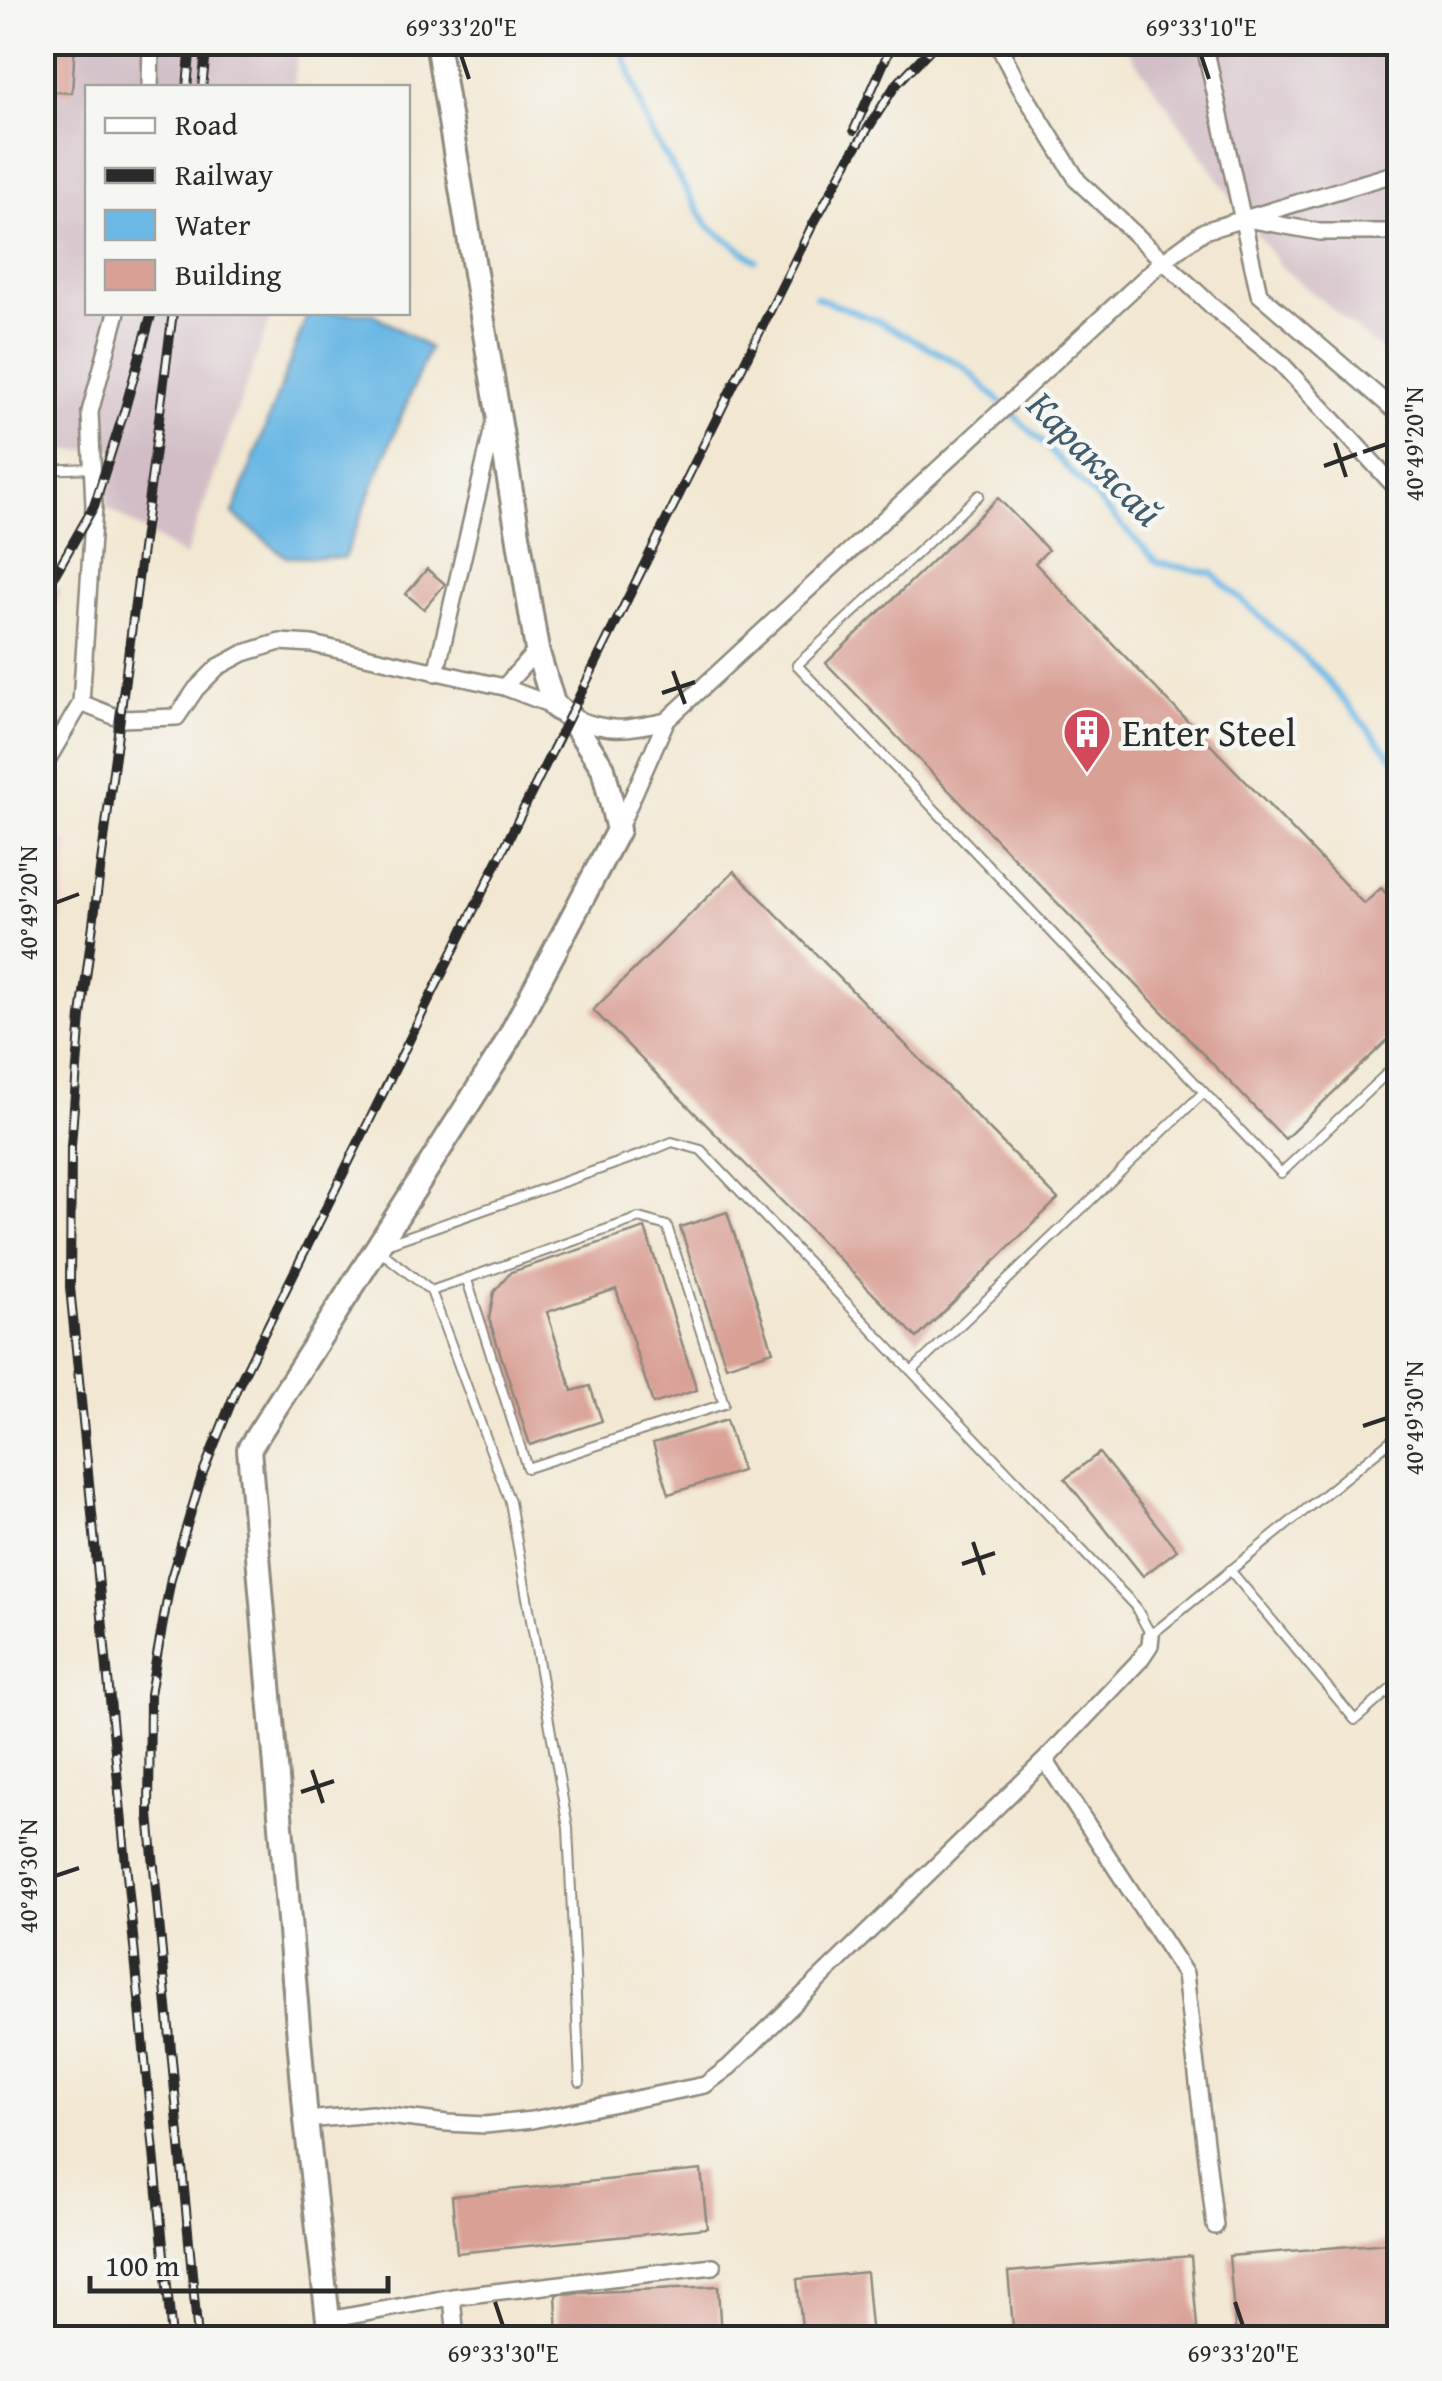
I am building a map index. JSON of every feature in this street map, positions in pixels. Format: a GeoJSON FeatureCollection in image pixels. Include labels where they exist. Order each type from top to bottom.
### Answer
{"type":"FeatureCollection","features":[{"type":"Feature","properties":{"kind":"street"},"geometry":{"type":"LineString","coordinates":[[150,85],[151,42]]}},
{"type":"Feature","properties":{"kind":"street"},"geometry":{"type":"LineString","coordinates":[[437,42],[537,650],[562,711],[602,768],[618,830]]}},
{"type":"Feature","properties":{"kind":"street"},"geometry":{"type":"LineString","coordinates":[[998,42],[1017,82],[1078,181],[1212,307],[1280,362],[1400,492]]}},
{"type":"Feature","properties":{"kind":"street"},"geometry":{"type":"LineString","coordinates":[[1204,42],[1259,294],[1400,415]]}},
{"type":"Feature","properties":{"kind":"street"},"geometry":{"type":"LineString","coordinates":[[712,2266],[452,2297],[329,2329],[306,2120],[249,1448],[502,1051],[618,830],[666,721],[1164,261],[1204,231],[1400,172]]}},
{"type":"Feature","properties":{"kind":"street"},"geometry":{"type":"LineString","coordinates":[[1243,218],[1320,232],[1400,232]]}},
{"type":"Feature","properties":{"kind":"street"},"geometry":{"type":"LineString","coordinates":[[42,770],[80,702],[94,506],[90,412],[116,315]]}},
{"type":"Feature","properties":{"kind":"street"},"geometry":{"type":"LineString","coordinates":[[436,674],[497,410]]}},
{"type":"Feature","properties":{"kind":"street"},"geometry":{"type":"LineString","coordinates":[[80,702],[122,719],[178,717],[196,689],[218,667],[244,653],[280,642],[312,644],[504,687],[596,728],[629,730],[666,721]]}},
{"type":"Feature","properties":{"kind":"street"},"geometry":{"type":"LineString","coordinates":[[504,687],[537,650]]}},
{"type":"Feature","properties":{"kind":"street"},"geometry":{"type":"LineString","coordinates":[[306,2120],[372,2114],[485,2125],[532,2120],[704,2085],[729,2068],[1045,1760],[1140,1660],[1150,1645],[1151,1635]]}},
{"type":"Feature","properties":{"kind":"street"},"geometry":{"type":"LineString","coordinates":[[1045,1760],[1185,1974],[1215,2226]]}},
{"type":"Feature","properties":{"kind":"street"},"geometry":{"type":"LineString","coordinates":[[452,2297],[456,2338]]}},
{"type":"Feature","properties":{"kind":"lane"},"geometry":{"type":"LineString","coordinates":[[42,470],[92,468]]}},
{"type":"Feature","properties":{"kind":"lane"},"geometry":{"type":"LineString","coordinates":[[979,495],[797,665],[1282,1173],[1400,1062]]}},
{"type":"Feature","properties":{"kind":"lane"},"geometry":{"type":"LineString","coordinates":[[912,1371],[1204,1092]]}},
{"type":"Feature","properties":{"kind":"lane"},"geometry":{"type":"LineString","coordinates":[[375,1247],[672,1142],[702,1150],[1134,1606],[1151,1635],[1400,1433]]}},
{"type":"Feature","properties":{"kind":"lane"},"geometry":{"type":"LineString","coordinates":[[432,1291],[639,1218],[667,1226],[724,1404],[528,1468],[467,1280]]}},
{"type":"Feature","properties":{"kind":"lane"},"geometry":{"type":"LineString","coordinates":[[375,1247],[432,1291],[510,1502],[568,1828],[580,2082]]}},
{"type":"Feature","properties":{"kind":"lane"},"geometry":{"type":"LineString","coordinates":[[1230,1570],[1355,1720],[1400,1681]]}},
{"type":"Feature","properties":{"kind":"shaded area"},"geometry":{"type":"Polygon","coordinates":[[[42,43],[298,43],[294,85],[85,85],[85,315],[271,315],[185,557],[105,506],[115,450],[43,451],[42,43]]]}},
{"type":"Feature","properties":{"kind":"shaded area"},"geometry":{"type":"Polygon","coordinates":[[[1123,43],[1399,43],[1399,365],[1279,265],[1123,43]]]}},
{"type":"Feature","properties":{"kind":"shaded area"},"geometry":{"type":"Polygon","coordinates":[[[43,582],[60,589],[43,652],[43,582]]]}},
{"type":"Feature","properties":{"kind":"shaded area"},"geometry":{"type":"Polygon","coordinates":[[[43,839],[70,843],[42,1123],[43,839]]]}},
{"type":"Feature","properties":{"kind":"water"},"geometry":{"type":"Polygon","coordinates":[[[307,315],[375,315],[429,348],[344,558],[286,557],[233,514],[307,315]]]}},
{"type":"Feature","properties":{"kind":"building"},"geometry":{"type":"Polygon","coordinates":[[[42,42],[75,42],[72,93],[42,91],[42,42]]]}},
{"type":"Feature","properties":{"kind":"building","name":"Enter Steel"},"geometry":{"type":"Polygon","coordinates":[[[998,498],[1048,550],[1035,563],[1364,904],[1381,888],[1400,907],[1400,1028],[1285,1139],[826,663],[998,498]]]}},
{"type":"Feature","properties":{"kind":"building"},"geometry":{"type":"Polygon","coordinates":[[[427,569],[445,584],[424,609],[406,594],[427,569]]]}},
{"type":"Feature","properties":{"kind":"building"},"geometry":{"type":"Polygon","coordinates":[[[734,871],[1058,1199],[917,1338],[593,1010],[734,871]]]}},
{"type":"Feature","properties":{"kind":"building"},"geometry":{"type":"Polygon","coordinates":[[[727,1212],[773,1351],[726,1366],[680,1227],[727,1212]]]}},
{"type":"Feature","properties":{"kind":"building"},"geometry":{"type":"Polygon","coordinates":[[[645,1228],[697,1390],[653,1404],[616,1289],[547,1312],[572,1391],[590,1386],[602,1421],[530,1445],[489,1319],[494,1292],[511,1272],[645,1228]]]}},
{"type":"Feature","properties":{"kind":"building"},"geometry":{"type":"Polygon","coordinates":[[[726,1420],[742,1471],[669,1494],[653,1443],[726,1420]]]}},
{"type":"Feature","properties":{"kind":"building"},"geometry":{"type":"Polygon","coordinates":[[[1099,1453],[1177,1550],[1143,1576],[1065,1479],[1099,1453]]]}},
{"type":"Feature","properties":{"kind":"building"},"geometry":{"type":"Polygon","coordinates":[[[701,2170],[707,2228],[457,2253],[452,2196],[701,2170]]]}},
{"type":"Feature","properties":{"kind":"building"},"geometry":{"type":"Polygon","coordinates":[[[1400,2242],[1400,2338],[1236,2338],[1229,2256],[1400,2242]]]}},
{"type":"Feature","properties":{"kind":"building"},"geometry":{"type":"Polygon","coordinates":[[[1191,2256],[1198,2338],[1014,2338],[1008,2272],[1191,2256]]]}},
{"type":"Feature","properties":{"kind":"building"},"geometry":{"type":"Polygon","coordinates":[[[866,2272],[872,2338],[803,2338],[797,2279],[866,2272]]]}},
{"type":"Feature","properties":{"kind":"building"},"geometry":{"type":"Polygon","coordinates":[[[718,2286],[721,2338],[558,2338],[556,2294],[718,2286]]]}},
{"type":"Feature","properties":{"kind":"waterway","name":"Каракясай"},"geometry":{"type":"LineString","coordinates":[[620,42],[649,129],[708,226],[756,260]]}},
{"type":"Feature","properties":{"kind":"waterway","name":"Каракясай"},"geometry":{"type":"LineString","coordinates":[[816,297],[878,321],[963,366],[1158,563],[1212,573],[1317,669],[1400,766]]}},
{"type":"Feature","properties":{"kind":"railway"},"geometry":{"type":"LineString","coordinates":[[187,85],[191,42]]}},
{"type":"Feature","properties":{"kind":"railway"},"geometry":{"type":"LineString","coordinates":[[202,85],[207,42]]}},
{"type":"Feature","properties":{"kind":"railway"},"geometry":{"type":"LineString","coordinates":[[854,130],[893,42]]}},
{"type":"Feature","properties":{"kind":"railway"},"geometry":{"type":"LineString","coordinates":[[198,2338],[149,1814],[150,1694],[171,1578],[202,1475],[237,1388],[812,226],[895,86],[937,42]]}},
{"type":"Feature","properties":{"kind":"railway"},"geometry":{"type":"LineString","coordinates":[[42,597],[94,506],[151,315]]}},
{"type":"Feature","properties":{"kind":"railway"},"geometry":{"type":"LineString","coordinates":[[172,2338],[70,1287],[71,1146],[81,1016],[173,315]]}},
{"type":"Feature","properties":{"kind":"place","name":"Enter Steel"},"geometry":{"type":"Point","coordinates":[1087,774]}}]}
